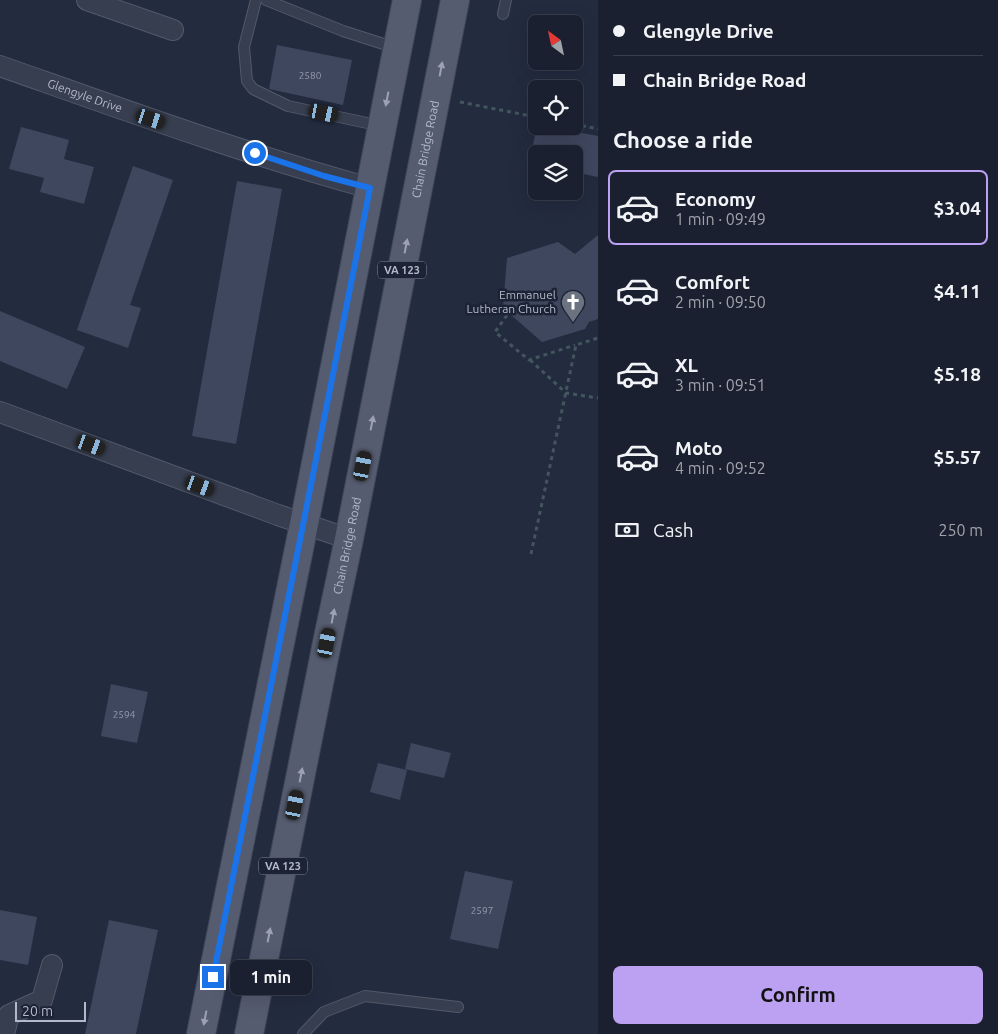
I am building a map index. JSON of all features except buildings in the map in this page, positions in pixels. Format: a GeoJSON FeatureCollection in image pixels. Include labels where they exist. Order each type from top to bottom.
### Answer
{"type":"FeatureCollection","features":[{"type":"Feature","properties":{"kind":"main road"},"geometry":{"type":"LineString","coordinates":[[202,1034],[407,0]]}},
{"type":"Feature","properties":{"kind":"main road","name":"Chain Bridge Road"},"geometry":{"type":"LineString","coordinates":[[249,1034],[455,0]]}},
{"type":"Feature","properties":{"kind":"street"},"geometry":{"type":"LineString","coordinates":[[87,0],[173,30]]}},
{"type":"Feature","properties":{"kind":"street","name":"Glengyle Drive"},"geometry":{"type":"LineString","coordinates":[[0,66],[151,119],[324,176],[370,188]]}},
{"type":"Feature","properties":{"kind":"street"},"geometry":{"type":"LineString","coordinates":[[0,412],[349,539]]}},
{"type":"Feature","properties":{"kind":"street"},"geometry":{"type":"LineString","coordinates":[[4,1020],[42,1000],[52,965]]}},
{"type":"Feature","properties":{"kind":"lane"},"geometry":{"type":"LineString","coordinates":[[256,0],[244,47],[247,81],[253,89],[288,106],[382,126]]}},
{"type":"Feature","properties":{"kind":"lane"},"geometry":{"type":"LineString","coordinates":[[266,0],[343,31],[397,49]]}},
{"type":"Feature","properties":{"kind":"lane"},"geometry":{"type":"LineString","coordinates":[[503,14],[506,0]]}},
{"type":"Feature","properties":{"kind":"lane"},"geometry":{"type":"LineString","coordinates":[[303,1034],[324,1012],[365,996],[458,1007]]}},
{"type":"Feature","properties":{"kind":"path"},"geometry":{"type":"LineString","coordinates":[[454,101],[528,115]]}},
{"type":"Feature","properties":{"kind":"path"},"geometry":{"type":"LineString","coordinates":[[583,126],[598,129]]}},
{"type":"Feature","properties":{"kind":"path"},"geometry":{"type":"LineString","coordinates":[[507,315],[495,332],[530,360],[566,393],[598,398]]}},
{"type":"Feature","properties":{"kind":"path"},"geometry":{"type":"LineString","coordinates":[[530,360],[598,338]]}},
{"type":"Feature","properties":{"kind":"path"},"geometry":{"type":"LineString","coordinates":[[531,554],[576,345]]}},
{"type":"Feature","properties":{"kind":"place","name":"Emmanuel Lutheran Church"},"geometry":{"type":"Point","coordinates":[573,323]}},
{"type":"Feature","properties":{"kind":"route"},"geometry":{"type":"LineString","coordinates":[[213,977],[370,188],[324,176],[255,153]]}}]}
